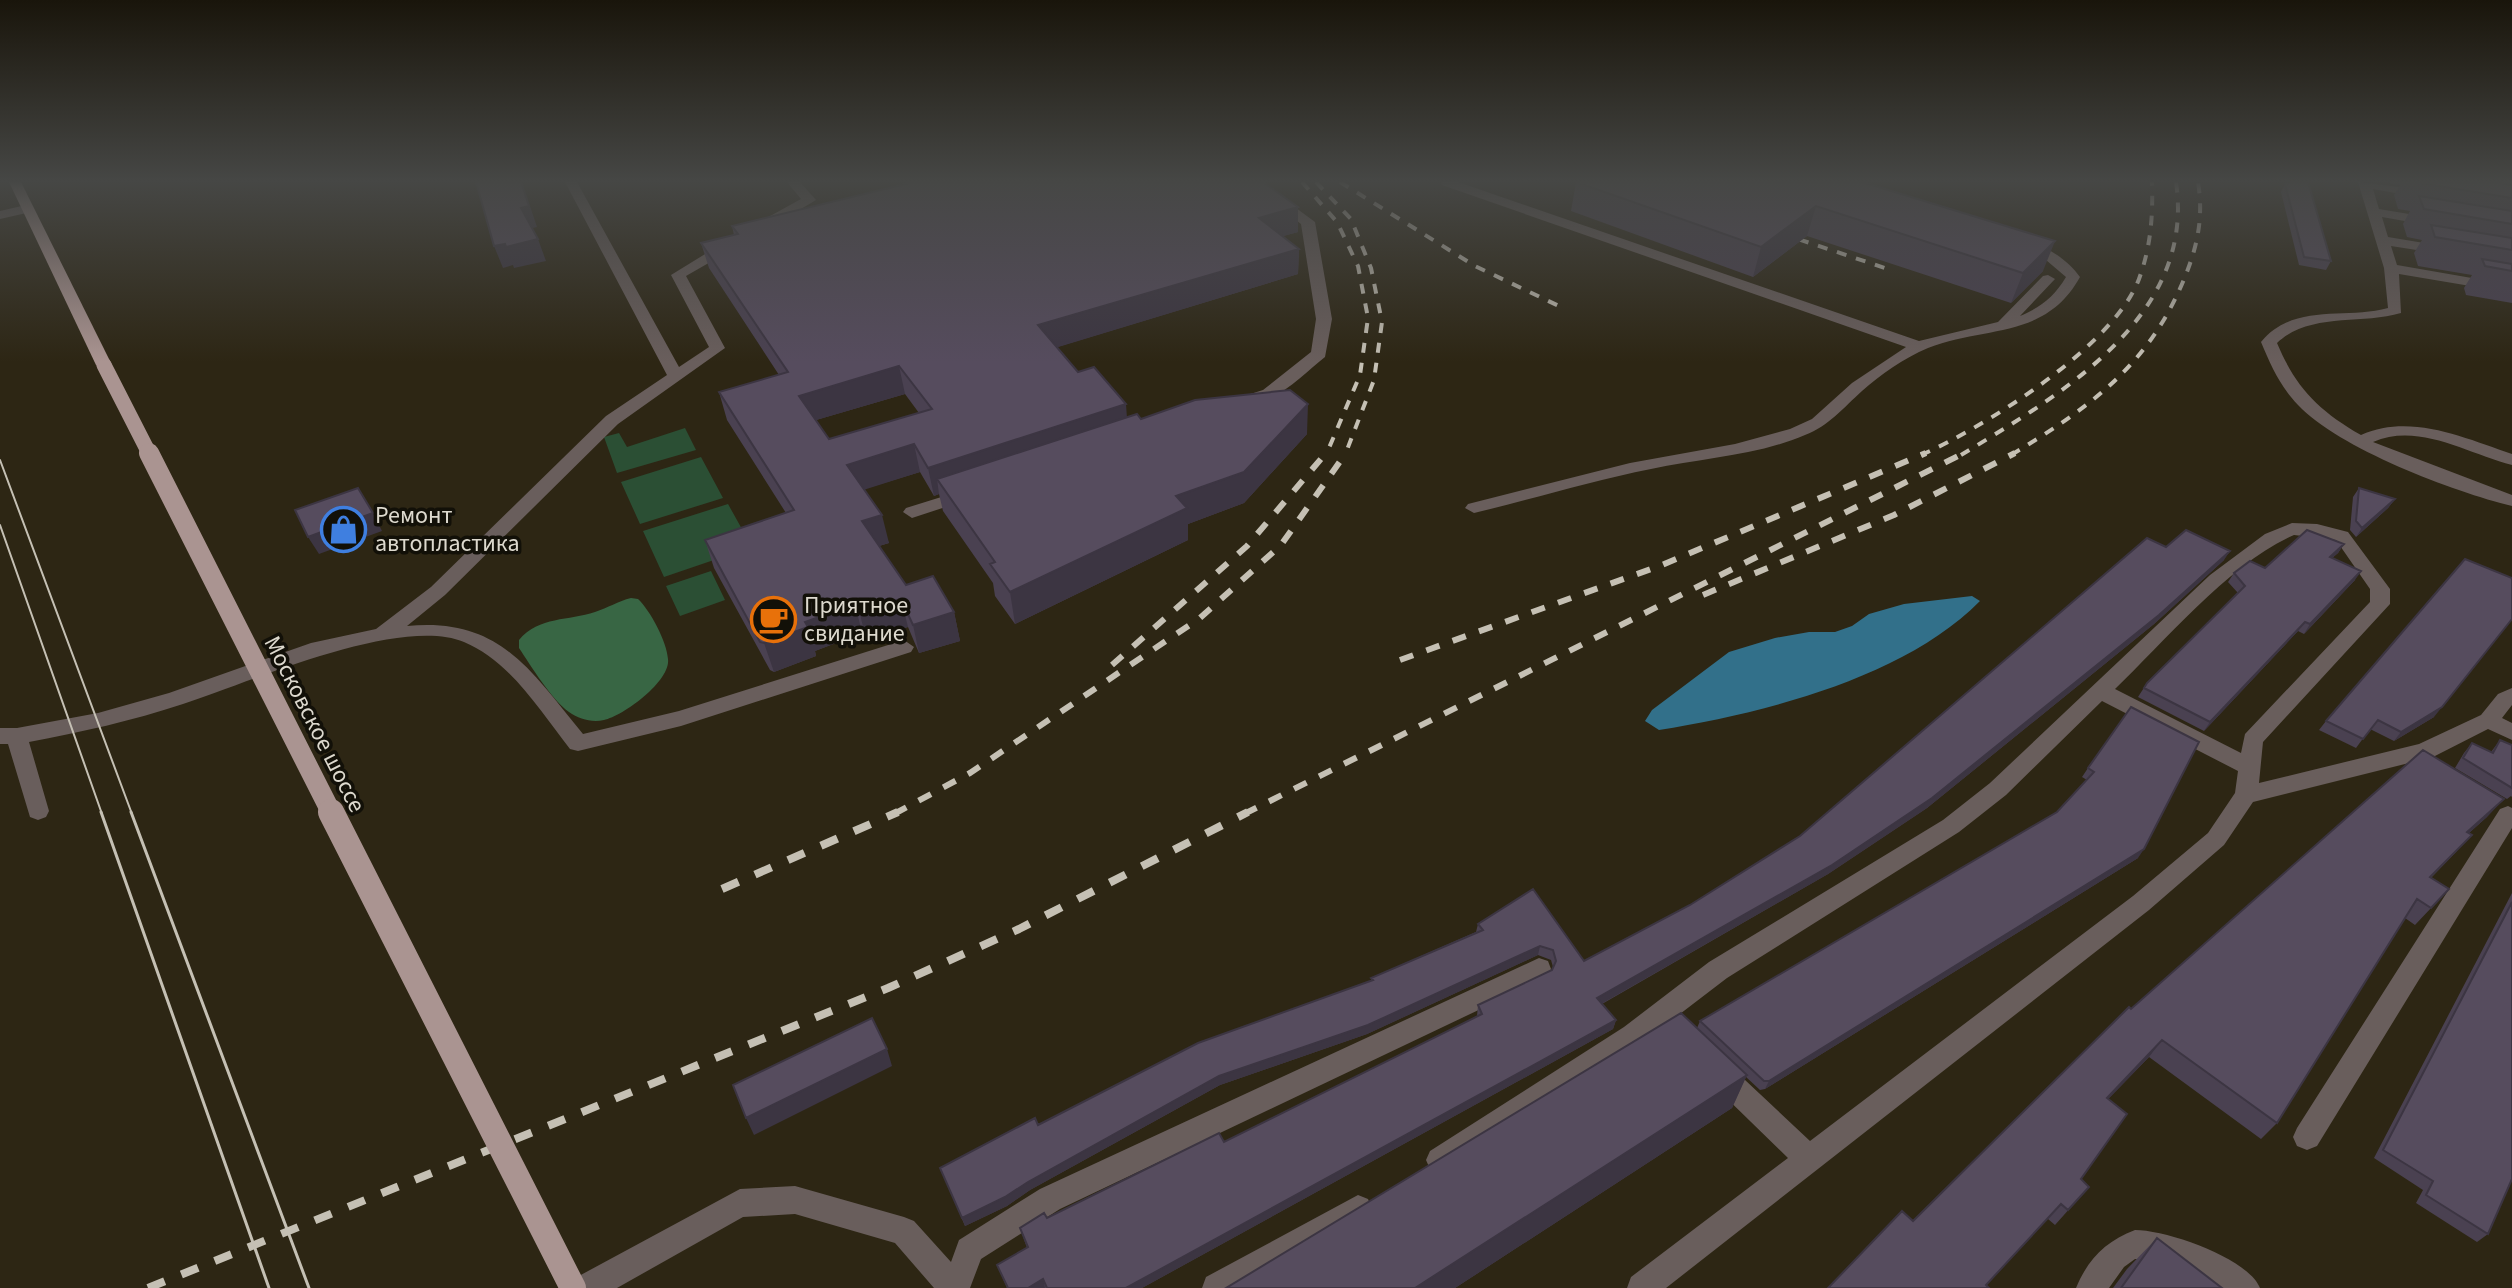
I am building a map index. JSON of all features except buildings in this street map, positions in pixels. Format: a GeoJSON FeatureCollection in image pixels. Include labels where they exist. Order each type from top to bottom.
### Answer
{"type":"FeatureCollection","features":[{"type":"Feature","properties":{"kind":"main road","name":"Московское шоссе"},"geometry":{"type":"LineString","coordinates":[[43,242],[573,1288]]}},
{"type":"Feature","properties":{"kind":"lane"},"geometry":{"type":"LineString","coordinates":[[604,242],[676,376]]}},
{"type":"Feature","properties":{"kind":"lane"},"geometry":{"type":"LineString","coordinates":[[382,635],[438,591],[612,420],[717,348],[678,275],[736,242]]}},
{"type":"Feature","properties":{"kind":"lane"},"geometry":{"type":"LineString","coordinates":[[1225,407],[1269,393],[1319,354],[1324,319],[1311,242]]}},
{"type":"Feature","properties":{"kind":"lane"},"geometry":{"type":"LineString","coordinates":[[1620,242],[1919,346]]}},
{"type":"Feature","properties":{"kind":"lane"},"geometry":{"type":"LineString","coordinates":[[1474,508],[1646,465],[1788,436],[1814,425],[1860,384],[1919,346],[1959,332],[2017,322],[2054,306],[2068,290],[2073,277],[2066,267],[2052,258],[2007,242]]}},
{"type":"Feature","properties":{"kind":"lane"},"geometry":{"type":"LineString","coordinates":[[2383,242],[2391,268],[2396,310],[2316,317],[2277,331],[2269,342],[2273,357],[2298,398],[2331,424],[2360,441],[2512,501]]}},
{"type":"Feature","properties":{"kind":"lane"},"geometry":{"type":"LineString","coordinates":[[2394,242],[2454,253]]}},
{"type":"Feature","properties":{"kind":"lane"},"geometry":{"type":"LineString","coordinates":[[2391,268],[2512,289]]}},
{"type":"Feature","properties":{"kind":"lane"},"geometry":{"type":"LineString","coordinates":[[2003,325],[2048,279]]}},
{"type":"Feature","properties":{"kind":"lane"},"geometry":{"type":"LineString","coordinates":[[2360,441],[2376,432],[2396,429],[2424,433],[2512,460]]}},
{"type":"Feature","properties":{"kind":"lane"},"geometry":{"type":"LineString","coordinates":[[912,512],[986,487]]}},
{"type":"Feature","properties":{"kind":"lane"},"geometry":{"type":"LineString","coordinates":[[1421,1172],[1659,1016],[1718,970],[1951,826],[1998,789],[2217,579],[2271,538],[2292,529],[2317,530],[2342,536],[2380,589],[2380,604],[2253,740],[2246,795],[2216,839],[2141,903],[1642,1288]]}},
{"type":"Feature","properties":{"kind":"lane"},"geometry":{"type":"LineString","coordinates":[[38,811],[8,736],[98,721],[175,699],[318,648],[382,635],[430,630],[469,636],[506,659],[578,743],[681,718],[904,647]]}},
{"type":"Feature","properties":{"kind":"lane"},"geometry":{"type":"LineString","coordinates":[[2100,691],[2250,767]]}},
{"type":"Feature","properties":{"kind":"lane"},"geometry":{"type":"LineString","coordinates":[[2246,795],[2425,751],[2488,720],[2512,695]]}},
{"type":"Feature","properties":{"kind":"lane"},"geometry":{"type":"LineString","coordinates":[[2488,720],[2512,732]]}},
{"type":"Feature","properties":{"kind":"lane"},"geometry":{"type":"LineString","coordinates":[[2410,754],[2434,769]]}},
{"type":"Feature","properties":{"kind":"lane"},"geometry":{"type":"LineString","coordinates":[[2307,1137],[2510,816],[2483,800]]}},
{"type":"Feature","properties":{"kind":"lane"},"geometry":{"type":"LineString","coordinates":[[588,1288],[740,1203],[795,1200],[904,1231],[953,1286],[963,1274],[969,1250],[1050,1199],[1539,969]]}},
{"type":"Feature","properties":{"kind":"lane"},"geometry":{"type":"LineString","coordinates":[[1659,1016],[1682,1038]]}},
{"type":"Feature","properties":{"kind":"lane"},"geometry":{"type":"LineString","coordinates":[[1705,1060],[1809,1159]]}},
{"type":"Feature","properties":{"kind":"lane"},"geometry":{"type":"LineString","coordinates":[[1217,1288],[1381,1197]]}},
{"type":"Feature","properties":{"kind":"lane"},"geometry":{"type":"LineString","coordinates":[[2091,1288],[2122,1249],[2134,1244],[2165,1248],[2205,1263],[2245,1288]]}},
{"type":"Feature","properties":{"kind":"green space"},"geometry":{"type":"Polygon","coordinates":[[[685,428],[696,450],[617,473],[604,437],[619,433],[627,447],[685,428]]]}},
{"type":"Feature","properties":{"kind":"green space"},"geometry":{"type":"Polygon","coordinates":[[[701,457],[723,498],[640,524],[621,482],[701,457]]]}},
{"type":"Feature","properties":{"kind":"green space"},"geometry":{"type":"Polygon","coordinates":[[[728,504],[752,547],[664,577],[643,531],[728,504]]]}},
{"type":"Feature","properties":{"kind":"green space"},"geometry":{"type":"Polygon","coordinates":[[[711,571],[725,600],[680,616],[666,586],[711,571]]]}},
{"type":"Feature","properties":{"kind":"green space"},"geometry":{"type":"Polygon","coordinates":[[[631,598],[643,604],[657,627],[667,652],[667,668],[654,687],[622,712],[599,721],[577,717],[562,707],[549,691],[519,648],[519,640],[545,623],[585,615],[631,598]]]}},
{"type":"Feature","properties":{"kind":"water"},"geometry":{"type":"Polygon","coordinates":[[[1972,596],[1980,601],[1949,628],[1913,651],[1830,688],[1743,714],[1700,723],[1659,730],[1645,721],[1652,710],[1729,652],[1775,638],[1809,632],[1835,632],[1852,626],[1869,614],[1904,604],[1972,596]]]}},
{"type":"Feature","properties":{"kind":"tram line"},"geometry":{"type":"LineString","coordinates":[[0,460],[132,814]]}},
{"type":"Feature","properties":{"kind":"tram line"},"geometry":{"type":"LineString","coordinates":[[0,525],[102,814]]}},
{"type":"Feature","properties":{"kind":"tram line"},"geometry":{"type":"LineString","coordinates":[[101,812],[269,1288]]}},
{"type":"Feature","properties":{"kind":"tram line"},"geometry":{"type":"LineString","coordinates":[[131,812],[309,1288]]}},
{"type":"Feature","properties":{"kind":"railway"},"geometry":{"type":"LineString","coordinates":[[1326,455],[1360,375],[1368,318],[1358,266],[1347,242]]}},
{"type":"Feature","properties":{"kind":"railway"},"geometry":{"type":"LineString","coordinates":[[1345,454],[1374,380],[1382,322],[1371,268],[1360,242]]}},
{"type":"Feature","properties":{"kind":"railway"},"geometry":{"type":"LineString","coordinates":[[1437,242],[1475,266],[1561,307]]}},
{"type":"Feature","properties":{"kind":"railway"},"geometry":{"type":"LineString","coordinates":[[1807,242],[1891,270]]}},
{"type":"Feature","properties":{"kind":"railway"},"geometry":{"type":"LineString","coordinates":[[1921,455],[2012,405],[2076,357],[2125,305],[2139,279],[2148,242]]}},
{"type":"Feature","properties":{"kind":"railway"},"geometry":{"type":"LineString","coordinates":[[1961,455],[2039,406],[2078,378],[2113,347],[2143,312],[2165,273],[2174,242]]}},
{"type":"Feature","properties":{"kind":"railway"},"geometry":{"type":"LineString","coordinates":[[2011,455],[2089,403],[2132,363],[2167,314],[2182,284],[2196,242]]}},
{"type":"Feature","properties":{"kind":"railway"},"geometry":{"type":"LineString","coordinates":[[1112,665],[1247,546],[1326,453]]}},
{"type":"Feature","properties":{"kind":"railway"},"geometry":{"type":"LineString","coordinates":[[1400,660],[1662,565],[1926,453]]}},
{"type":"Feature","properties":{"kind":"railway"},"geometry":{"type":"LineString","coordinates":[[1244,814],[1964,453]]}},
{"type":"Feature","properties":{"kind":"railway"},"geometry":{"type":"LineString","coordinates":[[1703,595],[1894,515],[2015,453]]}},
{"type":"Feature","properties":{"kind":"railway"},"geometry":{"type":"LineString","coordinates":[[896,813],[970,773],[1200,618],[1281,545],[1345,454]]}},
{"type":"Feature","properties":{"kind":"railway"},"geometry":{"type":"LineString","coordinates":[[148,1288],[888,988],[1019,929],[1248,812]]}},
{"type":"Feature","properties":{"kind":"railway"},"geometry":{"type":"LineString","coordinates":[[722,889],[896,813]]}},
{"type":"Feature","properties":{"kind":"place","name":"Ремонт автопластика"},"geometry":{"type":"Point","coordinates":[344,529]}},
{"type":"Feature","properties":{"kind":"place","name":"Приятное свидание"},"geometry":{"type":"Point","coordinates":[773,619]}}]}
